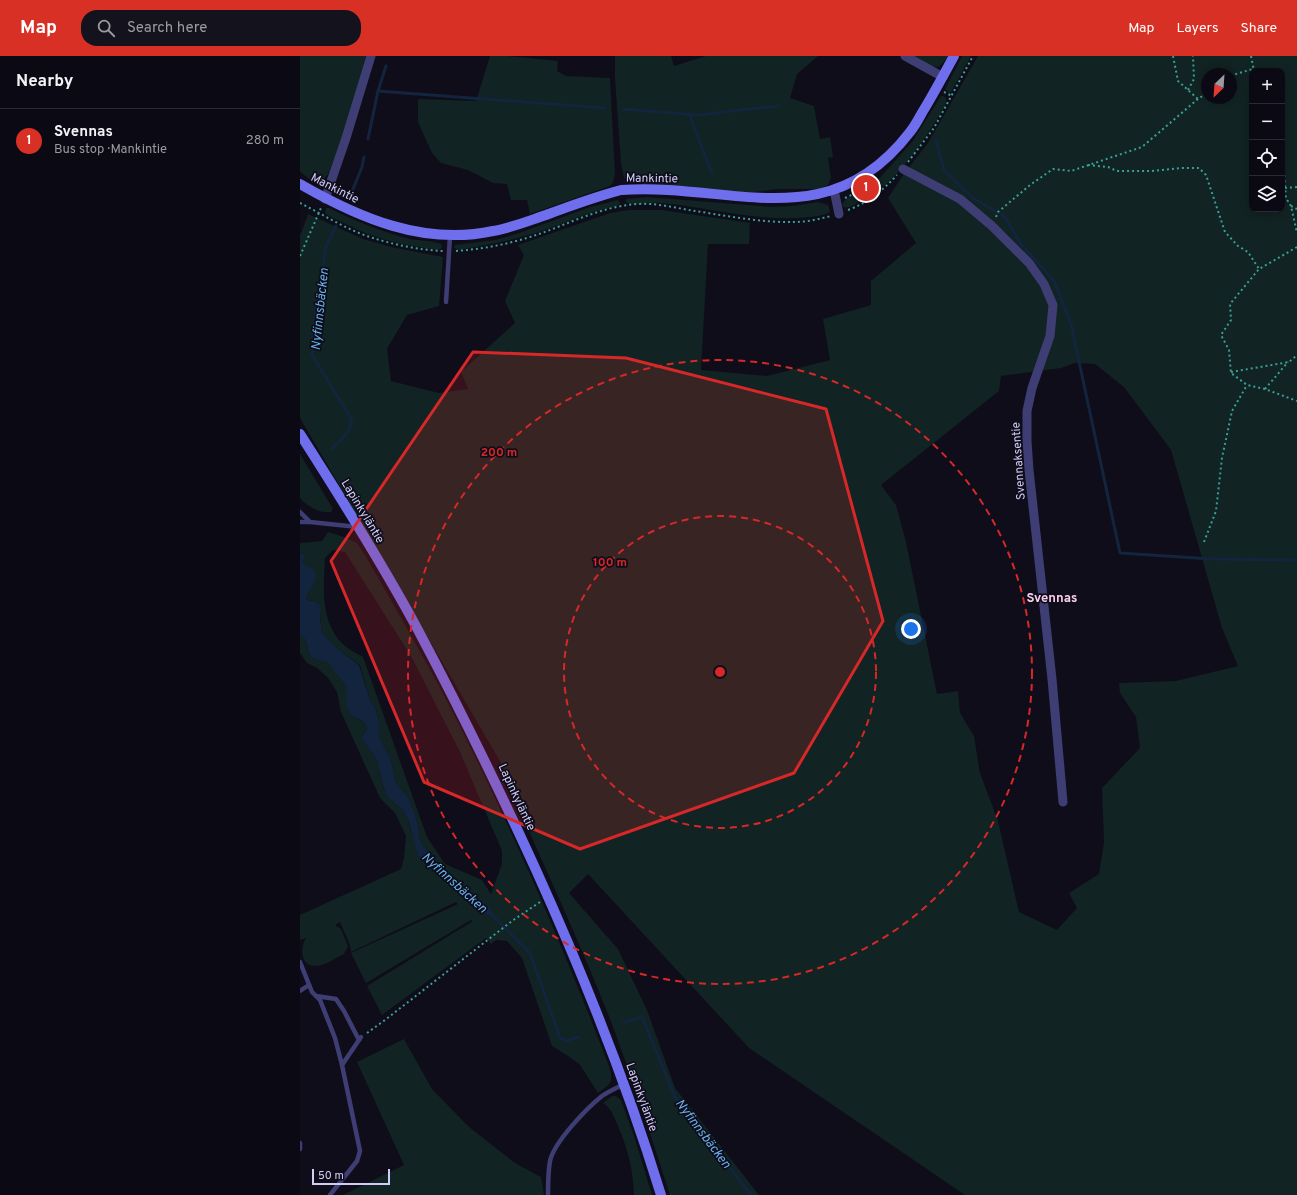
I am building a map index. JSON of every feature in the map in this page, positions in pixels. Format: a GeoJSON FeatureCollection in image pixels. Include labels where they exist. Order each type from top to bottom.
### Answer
{"type":"FeatureCollection","features":[{"type":"Feature","properties":{"kind":"main road","name":"Mankintie"},"geometry":{"type":"LineString","coordinates":[[300,184],[325,199],[376,222],[432,235],[450,236],[472,235],[494,231],[621,190],[642,188],[778,199],[800,198],[834,190],[867,174],[899,146],[911,131],[954,56]]}},
{"type":"Feature","properties":{"kind":"main road","name":"Lapinkyläntie"},"geometry":{"type":"LineString","coordinates":[[300,434],[390,580],[425,644],[500,791],[549,898],[597,1010],[647,1150],[661,1195]]}},
{"type":"Feature","properties":{"kind":"street"},"geometry":{"type":"LineString","coordinates":[[325,199],[346,138],[371,56]]}},
{"type":"Feature","properties":{"kind":"street"},"geometry":{"type":"LineString","coordinates":[[905,56],[943,77]]}},
{"type":"Feature","properties":{"kind":"street","name":"Svennaksentie"},"geometry":{"type":"LineString","coordinates":[[903,169],[960,199],[992,226],[1029,263],[1044,284],[1053,305],[1050,336],[1031,393],[1028,411],[1027,441],[1063,802]]}},
{"type":"Feature","properties":{"kind":"street"},"geometry":{"type":"LineString","coordinates":[[834,190],[839,214]]}},
{"type":"Feature","properties":{"kind":"lane"},"geometry":{"type":"LineString","coordinates":[[446,302],[450,236]]}},
{"type":"Feature","properties":{"kind":"lane"},"geometry":{"type":"LineString","coordinates":[[300,512],[310,522]]}},
{"type":"Feature","properties":{"kind":"lane"},"geometry":{"type":"LineString","coordinates":[[300,522],[358,527]]}},
{"type":"Feature","properties":{"kind":"lane"},"geometry":{"type":"LineString","coordinates":[[300,962],[312,992],[320,1000],[335,1038],[360,1151],[357,1161],[330,1195]]}},
{"type":"Feature","properties":{"kind":"lane"},"geometry":{"type":"LineString","coordinates":[[300,991],[309,985]]}},
{"type":"Feature","properties":{"kind":"lane"},"geometry":{"type":"LineString","coordinates":[[316,996],[336,999],[360,1039],[342,1065]]}},
{"type":"Feature","properties":{"kind":"lane"},"geometry":{"type":"LineString","coordinates":[[548,1195],[550,1160],[556,1146],[568,1130],[602,1096],[624,1084]]}},
{"type":"Feature","properties":{"kind":"lane"},"geometry":{"type":"LineString","coordinates":[[300,1143],[300,1149]]}},
{"type":"Feature","properties":{"kind":"path"},"geometry":{"type":"LineString","coordinates":[[903,169],[934,128],[973,56]]}},
{"type":"Feature","properties":{"kind":"path"},"geometry":{"type":"LineString","coordinates":[[1173,56],[1178,81],[1198,99]]}},
{"type":"Feature","properties":{"kind":"path"},"geometry":{"type":"LineString","coordinates":[[1188,90],[1194,79],[1193,56]]}},
{"type":"Feature","properties":{"kind":"path"},"geometry":{"type":"LineString","coordinates":[[1251,56],[1253,68]]}},
{"type":"Feature","properties":{"kind":"path"},"geometry":{"type":"LineString","coordinates":[[1237,74],[1249,71]]}},
{"type":"Feature","properties":{"kind":"path"},"geometry":{"type":"LineString","coordinates":[[944,92],[952,96]]}},
{"type":"Feature","properties":{"kind":"path"},"geometry":{"type":"LineString","coordinates":[[992,226],[998,212],[1030,185],[1053,169],[1071,171],[1142,147],[1201,97]]}},
{"type":"Feature","properties":{"kind":"path"},"geometry":{"type":"LineString","coordinates":[[1086,165],[1108,168],[1117,171],[1143,171],[1194,167],[1200,168],[1206,175],[1225,232],[1238,246],[1248,252],[1259,269]]}},
{"type":"Feature","properties":{"kind":"path"},"geometry":{"type":"LineString","coordinates":[[1297,187],[1285,188],[1286,198],[1290,206],[1297,233]]}},
{"type":"Feature","properties":{"kind":"path"},"geometry":{"type":"LineString","coordinates":[[1290,206],[1297,209]]}},
{"type":"Feature","properties":{"kind":"path"},"geometry":{"type":"LineString","coordinates":[[300,256],[316,218]]}},
{"type":"Feature","properties":{"kind":"path"},"geometry":{"type":"LineString","coordinates":[[1297,247],[1259,269],[1230,304],[1231,320],[1221,335],[1229,350],[1231,372],[1247,385],[1265,389],[1297,401]]}},
{"type":"Feature","properties":{"kind":"path"},"geometry":{"type":"LineString","coordinates":[[1265,389],[1288,362],[1297,355]]}},
{"type":"Feature","properties":{"kind":"path"},"geometry":{"type":"LineString","coordinates":[[1231,372],[1288,362]]}},
{"type":"Feature","properties":{"kind":"path"},"geometry":{"type":"LineString","coordinates":[[1204,542],[1216,511],[1222,458],[1232,411],[1247,385]]}},
{"type":"Feature","properties":{"kind":"path"},"geometry":{"type":"LineString","coordinates":[[360,1039],[499,933],[512,921],[538,903],[549,898]]}},
{"type":"Feature","properties":{"kind":"highlighted area"},"geometry":{"type":"Polygon","coordinates":[[[473,352],[626,358],[826,409],[883,621],[794,773],[580,849],[424,782],[331,561],[473,352]]]}},
{"type":"Feature","properties":{"kind":"shaded area"},"geometry":{"type":"Polygon","coordinates":[[[300,56],[366,56],[343,137],[328,174],[325,178],[318,182],[310,180],[300,171],[300,56]]]}},
{"type":"Feature","properties":{"kind":"shaded area"},"geometry":{"type":"Polygon","coordinates":[[[490,56],[508,56],[558,61],[557,71],[566,76],[610,78],[615,174],[613,182],[610,186],[530,214],[527,200],[511,200],[507,184],[493,183],[468,170],[441,163],[432,153],[418,122],[418,99],[476,101],[490,56]]]}},
{"type":"Feature","properties":{"kind":"shaded area"},"geometry":{"type":"Polygon","coordinates":[[[615,56],[671,56],[674,66],[706,56],[818,56],[797,74],[790,98],[814,106],[820,139],[830,137],[833,157],[828,158],[831,178],[828,185],[818,189],[777,189],[746,193],[646,184],[633,182],[624,178],[621,164],[615,79],[615,56]]]}},
{"type":"Feature","properties":{"kind":"shaded area"},"geometry":{"type":"Polygon","coordinates":[[[913,56],[949,56],[939,67],[930,66],[913,56]]]}},
{"type":"Feature","properties":{"kind":"shaded area"},"geometry":{"type":"Polygon","coordinates":[[[962,56],[971,56],[951,92],[949,93],[945,89],[962,56]]]}},
{"type":"Feature","properties":{"kind":"shaded area"},"geometry":{"type":"Polygon","coordinates":[[[978,56],[1297,56],[1297,1195],[965,1195],[749,1048],[588,874],[569,893],[618,949],[647,1010],[675,1088],[759,1195],[670,1195],[634,1085],[610,1019],[528,829],[536,823],[300,418],[300,236],[308,214],[363,239],[391,247],[443,257],[439,306],[407,315],[387,349],[391,381],[439,393],[468,389],[461,372],[515,323],[505,301],[524,255],[518,245],[610,213],[629,210],[662,210],[750,223],[749,244],[708,244],[701,370],[767,376],[830,360],[823,319],[871,305],[871,281],[916,243],[888,198],[903,175],[928,143],[978,56]],[[1075,363],[1061,368],[1001,376],[999,391],[881,485],[896,505],[906,542],[937,694],[958,691],[960,713],[974,736],[980,773],[998,821],[1019,912],[1057,930],[1077,908],[1069,893],[1099,874],[1104,842],[1102,788],[1140,748],[1136,717],[1120,693],[1119,683],[1176,681],[1238,666],[1222,628],[1171,450],[1124,387],[1095,364],[1075,363]]]}},
{"type":"Feature","properties":{"kind":"shaded area"},"geometry":{"type":"Polygon","coordinates":[[[941,96],[946,98],[945,106],[907,163],[878,191],[853,206],[843,207],[842,204],[847,198],[868,188],[876,182],[912,142],[941,96]]]}},
{"type":"Feature","properties":{"kind":"shaded area"},"geometry":{"type":"Polygon","coordinates":[[[647,197],[772,207],[793,206],[818,202],[828,205],[830,212],[823,215],[809,217],[772,218],[734,214],[679,205],[656,203],[633,204],[626,202],[626,199],[647,197]]]}},
{"type":"Feature","properties":{"kind":"shaded area"},"geometry":{"type":"Polygon","coordinates":[[[618,200],[620,203],[618,206],[589,214],[532,234],[459,250],[454,248],[455,245],[495,240],[519,233],[590,207],[618,200]]]}},
{"type":"Feature","properties":{"kind":"shaded area"},"geometry":{"type":"Polygon","coordinates":[[[326,208],[379,230],[410,239],[441,244],[442,248],[439,250],[411,246],[367,234],[327,215],[325,212],[326,208]]]}},
{"type":"Feature","properties":{"kind":"shaded area"},"geometry":{"type":"Polygon","coordinates":[[[300,454],[333,509],[331,512],[322,512],[314,509],[300,498],[300,454]]]}},
{"type":"Feature","properties":{"kind":"shaded area"},"geometry":{"type":"Polygon","coordinates":[[[328,532],[357,543],[412,637],[463,732],[530,873],[609,1066],[611,1079],[609,1085],[598,1093],[580,1065],[552,1046],[522,958],[507,941],[496,940],[491,944],[486,938],[382,1015],[367,986],[473,921],[471,920],[366,983],[351,953],[458,904],[456,902],[351,952],[350,945],[340,922],[335,925],[341,929],[348,946],[344,954],[319,966],[310,965],[304,960],[302,951],[306,938],[300,940],[300,915],[401,869],[404,858],[406,836],[395,813],[380,798],[341,712],[337,692],[328,678],[317,668],[307,663],[300,653],[300,635],[305,639],[311,658],[328,661],[347,688],[347,706],[357,719],[366,724],[367,730],[361,738],[377,760],[387,797],[402,809],[408,819],[410,828],[425,863],[479,910],[483,901],[438,865],[423,846],[419,836],[414,811],[409,799],[397,784],[391,760],[379,737],[379,722],[376,710],[370,700],[360,665],[338,649],[322,633],[320,619],[321,610],[314,601],[307,600],[308,580],[300,552],[300,543],[322,541],[328,532]],[[333,550],[325,558],[324,595],[328,620],[340,641],[349,649],[363,657],[427,837],[445,864],[482,880],[491,894],[502,864],[502,851],[460,752],[411,656],[345,552],[333,550]]]}},
{"type":"Feature","properties":{"kind":"shaded area"},"geometry":{"type":"Polygon","coordinates":[[[404,1039],[432,1089],[469,1127],[515,1163],[541,1177],[544,1195],[343,1195],[404,1165],[357,1062],[404,1039]]]}},
{"type":"Feature","properties":{"kind":"shaded area"},"geometry":{"type":"Polygon","coordinates":[[[612,1096],[616,1096],[621,1100],[652,1195],[634,1195],[631,1168],[625,1143],[612,1113],[603,1103],[612,1096]]]}},
{"type":"Feature","properties":{"kind":"water"},"geometry":{"type":"Polygon","coordinates":[[[300,552],[305,557],[303,561],[306,566],[313,568],[316,576],[306,597],[307,600],[314,601],[319,605],[321,610],[320,619],[322,633],[338,649],[359,665],[370,700],[376,710],[379,722],[379,737],[391,760],[397,784],[409,799],[414,811],[419,836],[423,846],[438,865],[491,909],[494,917],[479,910],[425,863],[418,855],[408,819],[402,809],[387,797],[377,760],[361,738],[367,730],[366,724],[350,714],[347,706],[347,688],[328,662],[311,658],[305,639],[300,635],[300,552]]]}},
{"type":"Feature","properties":{"kind":"waterway","name":"Nyfinnsbäcken"},"geometry":{"type":"LineString","coordinates":[[368,139],[378,91],[386,66]]}},
{"type":"Feature","properties":{"kind":"waterway"},"geometry":{"type":"LineString","coordinates":[[378,91],[605,108]]}},
{"type":"Feature","properties":{"kind":"waterway"},"geometry":{"type":"LineString","coordinates":[[623,109],[697,115],[778,106]]}},
{"type":"Feature","properties":{"kind":"waterway"},"geometry":{"type":"LineString","coordinates":[[689,114],[712,173]]}},
{"type":"Feature","properties":{"kind":"waterway"},"geometry":{"type":"LineString","coordinates":[[936,140],[944,170],[973,198],[995,211]]}},
{"type":"Feature","properties":{"kind":"waterway","name":"Nyfinnsbäcken"},"geometry":{"type":"LineString","coordinates":[[349,199],[362,167],[364,157]]}},
{"type":"Feature","properties":{"kind":"waterway"},"geometry":{"type":"LineString","coordinates":[[1001,214],[1004,216],[1021,244],[1054,281],[1071,324],[1120,553],[1212,559],[1297,560]]}},
{"type":"Feature","properties":{"kind":"waterway","name":"Nyfinnsbäcken"},"geometry":{"type":"LineString","coordinates":[[331,449],[347,433],[352,420],[312,355],[315,316],[326,246],[336,226]]}},
{"type":"Feature","properties":{"kind":"waterway","name":"Nyfinnsbäcken"},"geometry":{"type":"LineString","coordinates":[[492,915],[530,953],[560,1038],[566,1041],[578,1037]]}},
{"type":"Feature","properties":{"kind":"waterway","name":"Nyfinnsbäcken"},"geometry":{"type":"LineString","coordinates":[[624,1022],[642,1017],[675,1097],[751,1195]]}},
{"type":"Feature","properties":{"kind":"place","name":"Svennas"},"geometry":{"type":"Point","coordinates":[866,188]}},
{"type":"Feature","properties":{"kind":"district","name":"Svennas"},"geometry":{"type":"Point","coordinates":[1052,597]}}]}
